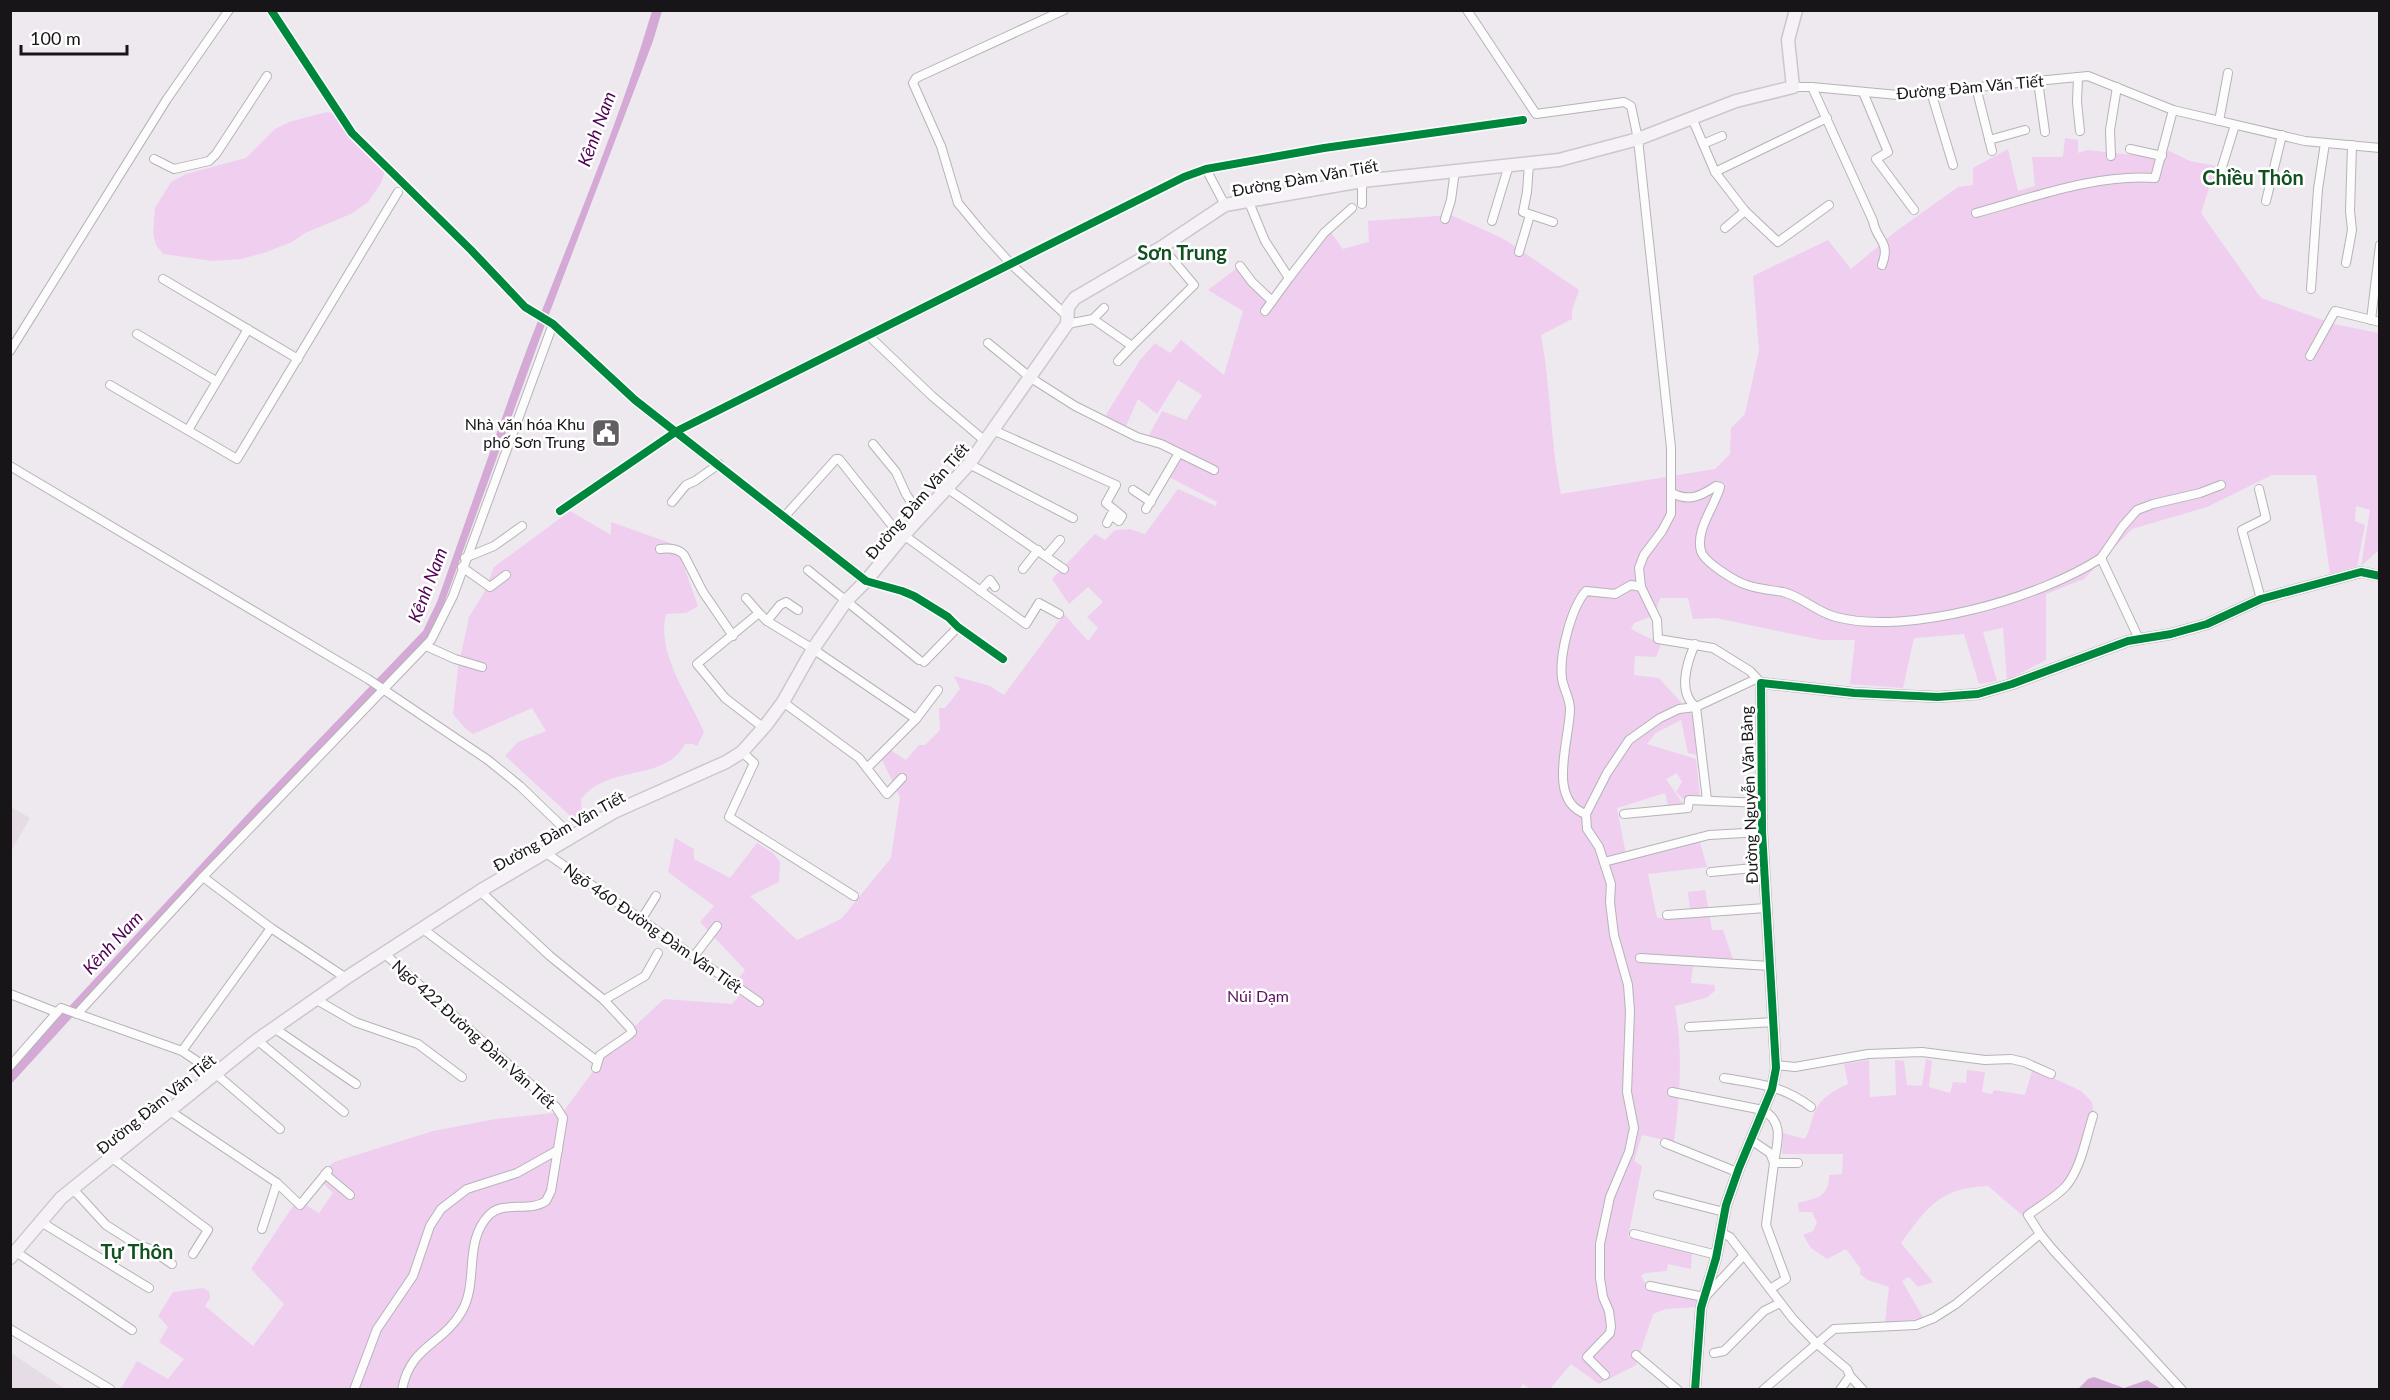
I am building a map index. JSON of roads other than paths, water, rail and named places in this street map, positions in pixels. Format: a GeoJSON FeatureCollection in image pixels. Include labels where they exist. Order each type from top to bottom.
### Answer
{"type":"FeatureCollection","features":[{"type":"Feature","properties":{"kind":"main road"},"geometry":{"type":"LineString","coordinates":[[1793,87],[1788,40],[1796,10]]}},
{"type":"Feature","properties":{"kind":"main road","name":"Đường Đàm Văn Tiết"},"geometry":{"type":"LineString","coordinates":[[13,1255],[40,1222],[73,1189],[257,1040],[315,999],[480,891],[614,812],[726,762],[742,752],[783,702],[813,649],[846,601],[948,489],[986,441],[1031,378],[1067,320],[1068,307],[1075,298],[1162,247],[1225,206],[1362,181],[1559,160],[1638,139],[1736,100],[1793,87]]}},
{"type":"Feature","properties":{"kind":"street"},"geometry":{"type":"LineString","coordinates":[[10,351],[167,99],[229,10]]}},
{"type":"Feature","properties":{"kind":"street"},"geometry":{"type":"LineString","coordinates":[[271,10],[352,133],[471,250],[525,307],[553,324],[636,400],[866,581],[914,596],[948,617],[958,627],[1003,658]]}},
{"type":"Feature","properties":{"kind":"street"},"geometry":{"type":"LineString","coordinates":[[1064,10],[1063,13],[916,78],[913,83],[941,146],[958,203],[982,232],[1067,320],[1094,319],[1132,346]]}},
{"type":"Feature","properties":{"kind":"street"},"geometry":{"type":"LineString","coordinates":[[1467,10],[1533,113],[1540,115],[1627,102],[1631,106],[1638,139],[1670,428],[1672,493],[1671,514],[1639,568],[1641,587],[1657,620],[1659,639],[1713,648],[1750,671],[1758,681],[1695,707],[1679,709],[1629,740],[1607,772],[1586,814],[1587,829],[1599,847],[1611,884],[1610,902],[1614,935],[1629,985],[1627,1092],[1634,1128],[1629,1152],[1610,1197],[1600,1244],[1602,1287],[1611,1326],[1605,1340],[1587,1357],[1605,1375]]}},
{"type":"Feature","properties":{"kind":"street"},"geometry":{"type":"LineString","coordinates":[[2219,121],[2228,73]]}},
{"type":"Feature","properties":{"kind":"street"},"geometry":{"type":"LineString","coordinates":[[154,159],[174,169],[209,161],[216,154],[267,76]]}},
{"type":"Feature","properties":{"kind":"street","name":"Đường Đàm Văn Tiết"},"geometry":{"type":"LineString","coordinates":[[1793,87],[1898,95],[2088,76],[2173,110],[2325,143],[2379,148]]}},
{"type":"Feature","properties":{"kind":"street"},"geometry":{"type":"LineString","coordinates":[[2078,77],[2077,102],[2080,131]]}},
{"type":"Feature","properties":{"kind":"street"},"geometry":{"type":"LineString","coordinates":[[2038,81],[2045,132]]}},
{"type":"Feature","properties":{"kind":"street"},"geometry":{"type":"LineString","coordinates":[[1812,87],[1874,227],[1884,241],[1886,249],[1882,265]]}},
{"type":"Feature","properties":{"kind":"street"},"geometry":{"type":"LineString","coordinates":[[1976,87],[1992,151]]}},
{"type":"Feature","properties":{"kind":"street"},"geometry":{"type":"LineString","coordinates":[[2111,156],[2110,130],[2117,87]]}},
{"type":"Feature","properties":{"kind":"street"},"geometry":{"type":"LineString","coordinates":[[1863,92],[1888,152],[1876,159],[1914,210]]}},
{"type":"Feature","properties":{"kind":"street"},"geometry":{"type":"LineString","coordinates":[[1931,92],[1953,165]]}},
{"type":"Feature","properties":{"kind":"street"},"geometry":{"type":"LineString","coordinates":[[1976,213],[2084,184],[2135,177],[2155,178],[2173,110]]}},
{"type":"Feature","properties":{"kind":"street"},"geometry":{"type":"LineString","coordinates":[[1692,118],[1715,172],[1745,211],[1778,242],[1829,205]]}},
{"type":"Feature","properties":{"kind":"street"},"geometry":{"type":"LineString","coordinates":[[1715,172],[1827,118]]}},
{"type":"Feature","properties":{"kind":"street"},"geometry":{"type":"LineString","coordinates":[[560,510],[677,431],[1184,177],[1206,169],[1335,147],[1523,120]]}},
{"type":"Feature","properties":{"kind":"street"},"geometry":{"type":"LineString","coordinates":[[2218,180],[2235,124]]}},
{"type":"Feature","properties":{"kind":"street"},"geometry":{"type":"LineString","coordinates":[[1989,140],[2025,130]]}},
{"type":"Feature","properties":{"kind":"street"},"geometry":{"type":"LineString","coordinates":[[2266,201],[2282,135]]}},
{"type":"Feature","properties":{"kind":"street"},"geometry":{"type":"LineString","coordinates":[[1703,144],[1722,136]]}},
{"type":"Feature","properties":{"kind":"street"},"geometry":{"type":"LineString","coordinates":[[2311,289],[2325,143]]}},
{"type":"Feature","properties":{"kind":"street"},"geometry":{"type":"LineString","coordinates":[[2346,263],[2352,230],[2350,211],[2352,145]]}},
{"type":"Feature","properties":{"kind":"street"},"geometry":{"type":"LineString","coordinates":[[2130,149],[2162,156]]}},
{"type":"Feature","properties":{"kind":"street"},"geometry":{"type":"LineString","coordinates":[[1529,164],[1523,212],[1553,222]]}},
{"type":"Feature","properties":{"kind":"street"},"geometry":{"type":"LineString","coordinates":[[1492,221],[1509,165]]}},
{"type":"Feature","properties":{"kind":"street"},"geometry":{"type":"LineString","coordinates":[[1206,169],[1225,206]]}},
{"type":"Feature","properties":{"kind":"street"},"geometry":{"type":"LineString","coordinates":[[1445,219],[1451,200],[1455,170]]}},
{"type":"Feature","properties":{"kind":"street"},"geometry":{"type":"LineString","coordinates":[[1362,181],[1362,204]]}},
{"type":"Feature","properties":{"kind":"street"},"geometry":{"type":"LineString","coordinates":[[110,385],[237,459],[398,192]]}},
{"type":"Feature","properties":{"kind":"street"},"geometry":{"type":"LineString","coordinates":[[1248,200],[1264,241],[1288,278]]}},
{"type":"Feature","properties":{"kind":"street"},"geometry":{"type":"LineString","coordinates":[[1265,311],[1324,233],[1352,208]]}},
{"type":"Feature","properties":{"kind":"street"},"geometry":{"type":"LineString","coordinates":[[1725,228],[1745,211]]}},
{"type":"Feature","properties":{"kind":"street"},"geometry":{"type":"LineString","coordinates":[[1519,252],[1530,215]]}},
{"type":"Feature","properties":{"kind":"street"},"geometry":{"type":"LineString","coordinates":[[2310,356],[2335,311],[2375,321],[2379,245]]}},
{"type":"Feature","properties":{"kind":"street"},"geometry":{"type":"LineString","coordinates":[[1118,362],[1194,285],[1162,247]]}},
{"type":"Feature","properties":{"kind":"street"},"geometry":{"type":"LineString","coordinates":[[1240,266],[1252,282],[1272,301]]}},
{"type":"Feature","properties":{"kind":"street"},"geometry":{"type":"LineString","coordinates":[[163,279],[298,358]]}},
{"type":"Feature","properties":{"kind":"street"},"geometry":{"type":"LineString","coordinates":[[1094,319],[1104,308]]}},
{"type":"Feature","properties":{"kind":"street"},"geometry":{"type":"LineString","coordinates":[[77,1014],[203,877],[426,646],[446,613],[553,324]]}},
{"type":"Feature","properties":{"kind":"street"},"geometry":{"type":"LineString","coordinates":[[188,430],[248,329]]}},
{"type":"Feature","properties":{"kind":"street"},"geometry":{"type":"LineString","coordinates":[[137,334],[216,381]]}},
{"type":"Feature","properties":{"kind":"street"},"geometry":{"type":"LineString","coordinates":[[868,335],[932,396],[986,441]]}},
{"type":"Feature","properties":{"kind":"street"},"geometry":{"type":"LineString","coordinates":[[988,343],[1031,378],[1075,406],[1137,437],[1161,444],[1214,470]]}},
{"type":"Feature","properties":{"kind":"street"},"geometry":{"type":"LineString","coordinates":[[993,430],[1078,470],[1116,485],[1106,503],[1122,516],[1119,521],[1111,515],[1107,523]]}},
{"type":"Feature","properties":{"kind":"street"},"geometry":{"type":"LineString","coordinates":[[873,444],[896,472],[906,494],[921,517]]}},
{"type":"Feature","properties":{"kind":"street"},"geometry":{"type":"LineString","coordinates":[[1133,490],[1149,506],[1179,453]]}},
{"type":"Feature","properties":{"kind":"street"},"geometry":{"type":"LineString","coordinates":[[785,516],[836,459],[839,459],[860,483],[880,512],[903,536],[1026,624],[1039,603],[1059,614]]}},
{"type":"Feature","properties":{"kind":"street"},"geometry":{"type":"LineString","coordinates":[[672,502],[686,485],[718,464]]}},
{"type":"Feature","properties":{"kind":"street"},"geometry":{"type":"LineString","coordinates":[[969,464],[1073,518]]}},
{"type":"Feature","properties":{"kind":"street"},"geometry":{"type":"LineString","coordinates":[[10,466],[368,679],[488,760],[520,786],[573,837]]}},
{"type":"Feature","properties":{"kind":"street"},"geometry":{"type":"LineString","coordinates":[[1672,493],[1682,498],[1695,497],[1716,486],[1720,487],[1704,526],[1700,549],[1703,556],[1715,567],[1744,585],[1792,594],[1834,617],[1898,622],[1939,617],[1985,606],[2065,579],[2101,558],[2137,510],[2221,485]]}},
{"type":"Feature","properties":{"kind":"street"},"geometry":{"type":"LineString","coordinates":[[948,489],[1065,569]]}},
{"type":"Feature","properties":{"kind":"street"},"geometry":{"type":"LineString","coordinates":[[2259,489],[2266,518],[2242,530],[2261,599]]}},
{"type":"Feature","properties":{"kind":"street"},"geometry":{"type":"LineString","coordinates":[[465,558],[494,546],[522,526]]}},
{"type":"Feature","properties":{"kind":"street"},"geometry":{"type":"LineString","coordinates":[[1046,556],[1060,540]]}},
{"type":"Feature","properties":{"kind":"street"},"geometry":{"type":"LineString","coordinates":[[660,549],[670,548],[684,555],[703,592],[732,636]]}},
{"type":"Feature","properties":{"kind":"street"},"geometry":{"type":"LineString","coordinates":[[1023,569],[1038,550]]}},
{"type":"Feature","properties":{"kind":"street"},"geometry":{"type":"LineString","coordinates":[[2101,558],[2139,639]]}},
{"type":"Feature","properties":{"kind":"street"},"geometry":{"type":"LineString","coordinates":[[462,567],[490,587],[506,576]]}},
{"type":"Feature","properties":{"kind":"street"},"geometry":{"type":"LineString","coordinates":[[808,570],[921,661],[958,627]]}},
{"type":"Feature","properties":{"kind":"street","name":"Đường Nguyễn Văn Bảng"},"geometry":{"type":"LineString","coordinates":[[1695,1389],[1701,1308],[1716,1255],[1724,1212],[1737,1172],[1772,1086],[1776,1065],[1762,832],[1758,681],[1854,693],[1959,696],[2012,684],[2128,641],[2171,634],[2207,624],[2261,599],[2361,572],[2379,576]]}},
{"type":"Feature","properties":{"kind":"street"},"geometry":{"type":"LineString","coordinates":[[980,591],[990,580],[995,587]]}},
{"type":"Feature","properties":{"kind":"street"},"geometry":{"type":"LineString","coordinates":[[1586,814],[1578,811],[1572,804],[1563,785],[1565,741],[1570,709],[1561,669],[1565,642],[1580,599],[1586,591],[1615,594],[1631,585],[1641,587]]}},
{"type":"Feature","properties":{"kind":"street"},"geometry":{"type":"LineString","coordinates":[[746,598],[766,621],[813,649],[916,719]]}},
{"type":"Feature","properties":{"kind":"street"},"geometry":{"type":"LineString","coordinates":[[766,621],[780,604],[786,602],[798,610]]}},
{"type":"Feature","properties":{"kind":"street"},"geometry":{"type":"LineString","coordinates":[[759,613],[697,664],[725,698],[764,728]]}},
{"type":"Feature","properties":{"kind":"street"},"geometry":{"type":"LineString","coordinates":[[1695,644],[1685,693],[1687,700],[1695,707],[1707,800]]}},
{"type":"Feature","properties":{"kind":"street"},"geometry":{"type":"LineString","coordinates":[[426,646],[455,659],[482,667]]}},
{"type":"Feature","properties":{"kind":"street"},"geometry":{"type":"LineString","coordinates":[[867,768],[916,719],[938,690]]}},
{"type":"Feature","properties":{"kind":"street"},"geometry":{"type":"LineString","coordinates":[[783,702],[859,758],[887,794],[902,778]]}},
{"type":"Feature","properties":{"kind":"street"},"geometry":{"type":"LineString","coordinates":[[742,752],[754,763],[729,818],[854,896]]}},
{"type":"Feature","properties":{"kind":"street"},"geometry":{"type":"LineString","coordinates":[[1624,814],[1688,808],[1689,800],[1762,803]]}},
{"type":"Feature","properties":{"kind":"street"},"geometry":{"type":"LineString","coordinates":[[1604,862],[1709,835],[1762,832]]}},
{"type":"Feature","properties":{"kind":"street","name":"Ngõ 460 Đường Đàm Văn Tiết"},"geometry":{"type":"LineString","coordinates":[[546,853],[759,1002]]}},
{"type":"Feature","properties":{"kind":"street"},"geometry":{"type":"LineString","coordinates":[[1711,872],[1764,867]]}},
{"type":"Feature","properties":{"kind":"street"},"geometry":{"type":"LineString","coordinates":[[203,877],[271,928],[346,978]]}},
{"type":"Feature","properties":{"kind":"street"},"geometry":{"type":"LineString","coordinates":[[423,929],[597,1064],[600,1055],[632,1032],[630,1028],[604,1000],[550,956],[480,891]]}},
{"type":"Feature","properties":{"kind":"street"},"geometry":{"type":"LineString","coordinates":[[641,920],[656,896]]}},
{"type":"Feature","properties":{"kind":"street"},"geometry":{"type":"LineString","coordinates":[[1667,915],[1766,908]]}},
{"type":"Feature","properties":{"kind":"street"},"geometry":{"type":"LineString","coordinates":[[694,956],[717,926]]}},
{"type":"Feature","properties":{"kind":"street"},"geometry":{"type":"LineString","coordinates":[[182,1051],[271,928]]}},
{"type":"Feature","properties":{"kind":"street"},"geometry":{"type":"LineString","coordinates":[[604,1000],[645,976],[658,953]]}},
{"type":"Feature","properties":{"kind":"street","name":"Ngõ 422 Đường Đàm Văn Tiết"},"geometry":{"type":"LineString","coordinates":[[385,954],[556,1107],[563,1118],[551,1191],[546,1202],[532,1207],[499,1209],[491,1213],[482,1224],[474,1240],[469,1291],[463,1311],[449,1329],[413,1360],[402,1389]]}},
{"type":"Feature","properties":{"kind":"street"},"geometry":{"type":"LineString","coordinates":[[1640,958],[1770,966]]}},
{"type":"Feature","properties":{"kind":"street"},"geometry":{"type":"LineString","coordinates":[[10,994],[77,1014],[182,1051],[216,1074],[280,1129]]}},
{"type":"Feature","properties":{"kind":"street"},"geometry":{"type":"LineString","coordinates":[[315,999],[355,1022],[418,1044],[462,1077]]}},
{"type":"Feature","properties":{"kind":"street"},"geometry":{"type":"LineString","coordinates":[[10,1066],[59,1010]]}},
{"type":"Feature","properties":{"kind":"street"},"geometry":{"type":"LineString","coordinates":[[1689,1027],[1774,1022]]}},
{"type":"Feature","properties":{"kind":"street"},"geometry":{"type":"LineString","coordinates":[[274,1028],[356,1084]]}},
{"type":"Feature","properties":{"kind":"street"},"geometry":{"type":"LineString","coordinates":[[257,1040],[344,1112]]}},
{"type":"Feature","properties":{"kind":"street"},"geometry":{"type":"LineString","coordinates":[[1776,1065],[1796,1066],[1868,1054],[1922,1052],[1985,1060],[2011,1059],[2051,1074]]}},
{"type":"Feature","properties":{"kind":"street"},"geometry":{"type":"LineString","coordinates":[[1724,1078],[1772,1086],[1792,1094],[1811,1107]]}},
{"type":"Feature","properties":{"kind":"street"},"geometry":{"type":"LineString","coordinates":[[1672,1092],[1763,1110],[1772,1115],[1776,1122],[1778,1132],[1766,1225],[1786,1279],[1770,1289]]}},
{"type":"Feature","properties":{"kind":"street"},"geometry":{"type":"LineString","coordinates":[[170,1111],[277,1183],[300,1205],[327,1173],[350,1195]]}},
{"type":"Feature","properties":{"kind":"street"},"geometry":{"type":"LineString","coordinates":[[2093,1116],[2069,1181],[2063,1189],[2028,1215],[2040,1234],[2182,1389]]}},
{"type":"Feature","properties":{"kind":"street"},"geometry":{"type":"LineString","coordinates":[[1750,1140],[1770,1153],[1774,1163]]}},
{"type":"Feature","properties":{"kind":"street"},"geometry":{"type":"LineString","coordinates":[[1665,1143],[1737,1172]]}},
{"type":"Feature","properties":{"kind":"street"},"geometry":{"type":"LineString","coordinates":[[354,1389],[377,1329],[413,1276],[430,1226],[441,1209],[467,1189],[517,1173],[558,1150]]}},
{"type":"Feature","properties":{"kind":"street"},"geometry":{"type":"LineString","coordinates":[[111,1157],[208,1230],[193,1254]]}},
{"type":"Feature","properties":{"kind":"street"},"geometry":{"type":"LineString","coordinates":[[1774,1163],[1798,1163]]}},
{"type":"Feature","properties":{"kind":"street"},"geometry":{"type":"LineString","coordinates":[[262,1229],[277,1183]]}},
{"type":"Feature","properties":{"kind":"street"},"geometry":{"type":"LineString","coordinates":[[73,1189],[106,1225],[136,1244],[150,1248],[172,1264]]}},
{"type":"Feature","properties":{"kind":"street"},"geometry":{"type":"LineString","coordinates":[[1658,1195],[1724,1212]]}},
{"type":"Feature","properties":{"kind":"street"},"geometry":{"type":"LineString","coordinates":[[40,1222],[149,1288]]}},
{"type":"Feature","properties":{"kind":"street"},"geometry":{"type":"LineString","coordinates":[[1720,1232],[1730,1237],[1780,1303],[1816,1343],[1847,1369],[1850,1376],[1863,1389]]}},
{"type":"Feature","properties":{"kind":"street"},"geometry":{"type":"LineString","coordinates":[[1634,1234],[1716,1255]]}},
{"type":"Feature","properties":{"kind":"street"},"geometry":{"type":"LineString","coordinates":[[1763,1389],[1830,1330],[1916,1325],[1926,1322],[1956,1304],[2040,1234]]}},
{"type":"Feature","properties":{"kind":"street"},"geometry":{"type":"LineString","coordinates":[[13,1255],[132,1330]]}},
{"type":"Feature","properties":{"kind":"street"},"geometry":{"type":"LineString","coordinates":[[1650,1286],[1704,1298],[1744,1255]]}},
{"type":"Feature","properties":{"kind":"street"},"geometry":{"type":"LineString","coordinates":[[1714,1353],[1724,1351],[1764,1311],[1780,1303]]}},
{"type":"Feature","properties":{"kind":"street"},"geometry":{"type":"LineString","coordinates":[[10,1329],[110,1389]]}},
{"type":"Feature","properties":{"kind":"street"},"geometry":{"type":"LineString","coordinates":[[1636,1355],[1678,1389]]}},
{"type":"Feature","properties":{"kind":"street"},"geometry":{"type":"LineString","coordinates":[[1840,1389],[1850,1376]]}},
{"type":"Feature","properties":{"kind":"place","name":"Nhà văn hóa Khu phố Sơn Trung"},"geometry":{"type":"Point","coordinates":[606,433]}},
{"type":"Feature","properties":{"kind":"district","name":"Chiều Thôn"},"geometry":{"type":"Point","coordinates":[2253,178]}},
{"type":"Feature","properties":{"kind":"district","name":"Sơn Trung"},"geometry":{"type":"Point","coordinates":[1182,253]}},
{"type":"Feature","properties":{"kind":"district","name":"Tự Thôn"},"geometry":{"type":"Point","coordinates":[137,1252]}},
{"type":"Feature","properties":{"kind":"water label","name":"Kênh Nam"},"geometry":{"type":"Point","coordinates":[597,129]}},
{"type":"Feature","properties":{"kind":"water label","name":"Kênh Nam"},"geometry":{"type":"Point","coordinates":[428,585]}},
{"type":"Feature","properties":{"kind":"water label","name":"Kênh Nam"},"geometry":{"type":"Point","coordinates":[113,943]}},
{"type":"Feature","properties":{"kind":"park label","name":"Núi Dạm"},"geometry":{"type":"Point","coordinates":[1258,996]}}]}
